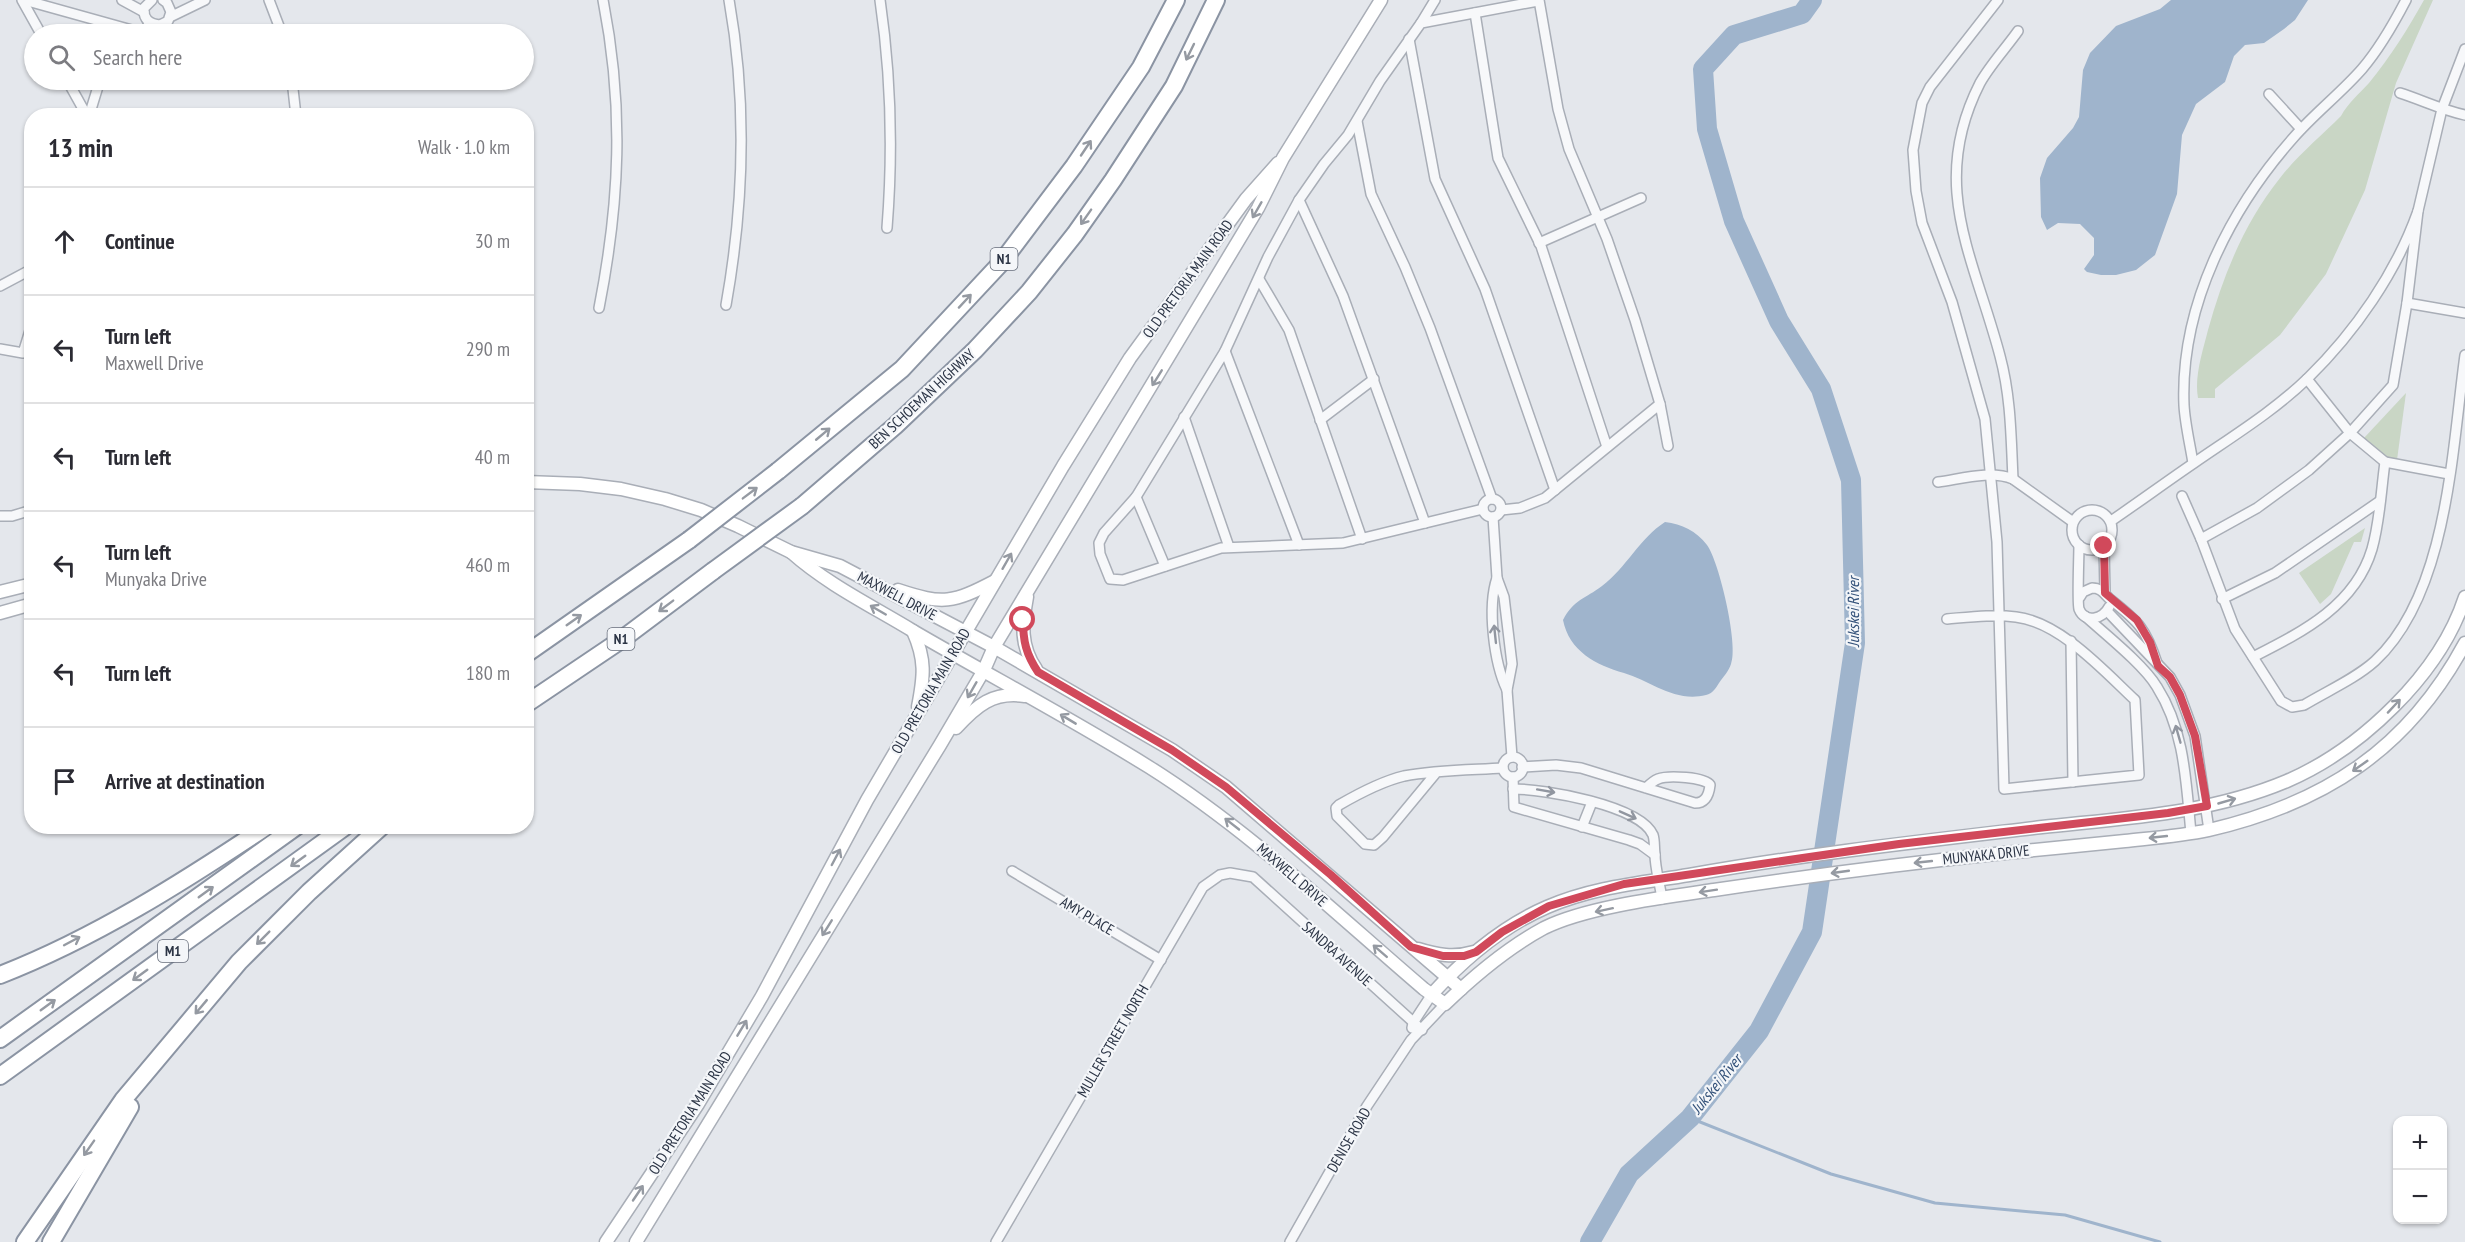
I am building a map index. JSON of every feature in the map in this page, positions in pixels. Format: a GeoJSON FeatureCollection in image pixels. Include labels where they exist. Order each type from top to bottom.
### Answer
{"type":"FeatureCollection","features":[{"type":"Feature","properties":{"kind":"highway","name":"N1"},"geometry":{"type":"LineString","coordinates":[[534,648],[689,540],[778,471],[902,369],[1001,263],[1074,166],[1142,68],[1176,0]]}},
{"type":"Feature","properties":{"kind":"highway","name":"BEN SCHOEMAN HIGHWAY"},"geometry":{"type":"LineString","coordinates":[[534,699],[621,640],[802,506],[895,426],[975,350],[1029,292],[1075,234],[1174,86],[1216,0]]}},
{"type":"Feature","properties":{"kind":"highway"},"geometry":{"type":"LineString","coordinates":[[0,975],[33,962],[155,897],[254,834]]}},
{"type":"Feature","properties":{"kind":"highway","name":"M1"},"geometry":{"type":"LineString","coordinates":[[0,1039],[286,834]]}},
{"type":"Feature","properties":{"kind":"highway","name":"M1"},"geometry":{"type":"LineString","coordinates":[[0,1076],[335,834]]}},
{"type":"Feature","properties":{"kind":"highway"},"geometry":{"type":"LineString","coordinates":[[25,1242],[123,1100],[239,962],[309,892],[373,834]]}},
{"type":"Feature","properties":{"kind":"highway"},"geometry":{"type":"LineString","coordinates":[[51,1242],[163,1052]]}},
{"type":"Feature","properties":{"kind":"main road","name":"OLD PRETORIA MAIN ROAD"},"geometry":{"type":"LineString","coordinates":[[636,1242],[940,745],[984,670],[994,647],[1258,208],[1283,158],[1381,0]]}},
{"type":"Feature","properties":{"kind":"main road","name":"OLD PRETORIA MAIN ROAD"},"geometry":{"type":"LineString","coordinates":[[606,1242],[698,1104],[762,996],[867,800],[995,581],[1130,358],[1246,199],[1283,158]]}},
{"type":"Feature","properties":{"kind":"main road","name":"MAXWELL DRIVE"},"geometry":{"type":"LineString","coordinates":[[534,482],[580,484],[621,489],[665,499],[738,526],[791,552],[840,566],[994,647],[1172,750],[1226,787],[1461,989]]}},
{"type":"Feature","properties":{"kind":"main road","name":"MAXWELL DRIVE"},"geometry":{"type":"LineString","coordinates":[[791,552],[826,579],[1149,767],[1208,807],[1244,834],[1445,1004]]}},
{"type":"Feature","properties":{"kind":"main road"},"geometry":{"type":"LineString","coordinates":[[868,581],[939,602],[962,597],[995,581]]}},
{"type":"Feature","properties":{"kind":"main road"},"geometry":{"type":"LineString","coordinates":[[0,592],[24,586]]}},
{"type":"Feature","properties":{"kind":"main road"},"geometry":{"type":"LineString","coordinates":[[1028,590],[1023,620],[1024,647],[1038,672]]}},
{"type":"Feature","properties":{"kind":"main road","name":"MUNYAKA DRIVE"},"geometry":{"type":"LineString","coordinates":[[1432,994],[1447,977],[1502,932],[1549,906],[1624,884],[1734,866],[1899,844],[2189,810],[2259,792],[2290,780],[2327,759],[2386,714],[2433,659],[2451,629],[2465,597]]}},
{"type":"Feature","properties":{"kind":"main road"},"geometry":{"type":"LineString","coordinates":[[0,613],[24,606]]}},
{"type":"Feature","properties":{"kind":"main road"},"geometry":{"type":"LineString","coordinates":[[913,630],[923,657],[924,668],[916,717]]}},
{"type":"Feature","properties":{"kind":"main road","name":"MUNYAKA DRIVE"},"geometry":{"type":"LineString","coordinates":[[1445,1004],[1514,946],[1545,928],[1567,919],[1601,910],[1730,888],[1898,864],[2191,833],[2209,830],[2299,800],[2338,782],[2371,759],[2398,736],[2421,711],[2465,643]]}},
{"type":"Feature","properties":{"kind":"main road"},"geometry":{"type":"LineString","coordinates":[[940,745],[980,703],[1005,695],[1032,698]]}},
{"type":"Feature","properties":{"kind":"main road"},"geometry":{"type":"LineString","coordinates":[[1411,947],[1447,956],[1464,956],[1476,952]]}},
{"type":"Feature","properties":{"kind":"street"},"geometry":{"type":"LineString","coordinates":[[23,0],[96,24]]}},
{"type":"Feature","properties":{"kind":"street"},"geometry":{"type":"LineString","coordinates":[[23,0],[36,24]]}},
{"type":"Feature","properties":{"kind":"street"},"geometry":{"type":"LineString","coordinates":[[122,0],[144,12],[150,23],[155,24]]}},
{"type":"Feature","properties":{"kind":"street"},"geometry":{"type":"LineString","coordinates":[[144,12],[149,0]]}},
{"type":"Feature","properties":{"kind":"street"},"geometry":{"type":"LineString","coordinates":[[164,0],[170,7],[170,17]]}},
{"type":"Feature","properties":{"kind":"street"},"geometry":{"type":"LineString","coordinates":[[161,24],[170,17],[205,0]]}},
{"type":"Feature","properties":{"kind":"street"},"geometry":{"type":"LineString","coordinates":[[269,0],[278,24]]}},
{"type":"Feature","properties":{"kind":"street"},"geometry":{"type":"LineString","coordinates":[[599,308],[615,209],[618,131],[612,54],[603,0]]}},
{"type":"Feature","properties":{"kind":"street"},"geometry":{"type":"LineString","coordinates":[[726,305],[734,261],[738,217],[741,136],[740,92],[729,0]]}},
{"type":"Feature","properties":{"kind":"street"},"geometry":{"type":"LineString","coordinates":[[880,0],[887,62],[890,129],[887,228]]}},
{"type":"Feature","properties":{"kind":"street"},"geometry":{"type":"LineString","coordinates":[[1435,0],[1357,121],[1299,200],[1225,351],[1136,497],[1111,524],[1099,543],[1100,554],[1110,579],[1123,580],[1206,551],[1229,547],[1328,544],[1362,539],[1483,509]]}},
{"type":"Feature","properties":{"kind":"street"},"geometry":{"type":"LineString","coordinates":[[1947,618],[2000,616],[2019,617],[2071,641],[2135,700],[2139,775],[2004,789],[2000,616],[1997,542],[1984,419],[1952,302],[1922,222],[1913,150],[1922,103],[1930,87],[1998,0]]}},
{"type":"Feature","properties":{"kind":"street"},"geometry":{"type":"LineString","coordinates":[[2193,463],[2184,406],[2187,349],[2196,310],[2217,251],[2241,204],[2301,129],[2362,68],[2390,31],[2406,0]]}},
{"type":"Feature","properties":{"kind":"street"},"geometry":{"type":"LineString","coordinates":[[1420,23],[1538,1],[1558,109],[1569,149],[1635,320],[1660,404],[1668,446]]}},
{"type":"Feature","properties":{"kind":"street"},"geometry":{"type":"LineString","coordinates":[[1475,13],[1498,158],[1539,243],[1607,447]]}},
{"type":"Feature","properties":{"kind":"street"},"geometry":{"type":"LineString","coordinates":[[2013,479],[2007,387],[1982,292],[1960,227],[1955,182],[1959,140],[1969,110],[1981,82],[2018,31]]}},
{"type":"Feature","properties":{"kind":"street"},"geometry":{"type":"LineString","coordinates":[[1409,39],[1435,179],[1485,289],[1555,490]]}},
{"type":"Feature","properties":{"kind":"street"},"geometry":{"type":"LineString","coordinates":[[2201,539],[2257,508],[2309,470],[2350,433],[2393,385],[2407,303],[2418,211],[2442,109],[2465,50]]}},
{"type":"Feature","properties":{"kind":"street"},"geometry":{"type":"LineString","coordinates":[[73,90],[83,108]]}},
{"type":"Feature","properties":{"kind":"street"},"geometry":{"type":"LineString","coordinates":[[90,108],[96,90]]}},
{"type":"Feature","properties":{"kind":"street"},"geometry":{"type":"LineString","coordinates":[[293,90],[295,108]]}},
{"type":"Feature","properties":{"kind":"street"},"geometry":{"type":"LineString","coordinates":[[2400,93],[2465,115]]}},
{"type":"Feature","properties":{"kind":"street"},"geometry":{"type":"LineString","coordinates":[[2269,94],[2301,129]]}},
{"type":"Feature","properties":{"kind":"street"},"geometry":{"type":"LineString","coordinates":[[1357,121],[1371,194],[1430,328],[1492,499],[1500,503],[1497,514],[1497,578],[1505,609],[1511,658],[1512,671],[1507,690],[1512,757]]}},
{"type":"Feature","properties":{"kind":"street"},"geometry":{"type":"LineString","coordinates":[[1539,243],[1641,198]]}},
{"type":"Feature","properties":{"kind":"street"},"geometry":{"type":"LineString","coordinates":[[1299,200],[1342,296],[1425,523]]}},
{"type":"Feature","properties":{"kind":"street"},"geometry":{"type":"LineString","coordinates":[[2111,521],[2250,425],[2307,379],[2336,348],[2373,299],[2408,238],[2418,211]]}},
{"type":"Feature","properties":{"kind":"street"},"geometry":{"type":"LineString","coordinates":[[0,286],[24,273]]}},
{"type":"Feature","properties":{"kind":"street"},"geometry":{"type":"LineString","coordinates":[[1259,279],[1289,330],[1362,539]]}},
{"type":"Feature","properties":{"kind":"street"},"geometry":{"type":"LineString","coordinates":[[2407,303],[2465,313]]}},
{"type":"Feature","properties":{"kind":"street"},"geometry":{"type":"LineString","coordinates":[[0,349],[23,353],[24,350]]}},
{"type":"Feature","properties":{"kind":"street"},"geometry":{"type":"LineString","coordinates":[[1225,351],[1299,545]]}},
{"type":"Feature","properties":{"kind":"street"},"geometry":{"type":"LineString","coordinates":[[2182,496],[2235,629],[2281,701],[2292,707],[2304,705],[2374,662],[2408,619],[2418,599],[2440,532],[2465,355]]}},
{"type":"Feature","properties":{"kind":"street"},"geometry":{"type":"LineString","coordinates":[[1320,420],[1374,379]]}},
{"type":"Feature","properties":{"kind":"street"},"geometry":{"type":"LineString","coordinates":[[2307,379],[2350,433],[2385,462],[2449,474]]}},
{"type":"Feature","properties":{"kind":"street"},"geometry":{"type":"LineString","coordinates":[[1492,499],[1485,502],[1483,509],[1487,515],[1534,504],[1555,490],[1660,404]]}},
{"type":"Feature","properties":{"kind":"street"},"geometry":{"type":"LineString","coordinates":[[1184,417],[1229,547]]}},
{"type":"Feature","properties":{"kind":"street"},"geometry":{"type":"LineString","coordinates":[[2253,657],[2322,619],[2345,596],[2359,575],[2371,550],[2385,462]]}},
{"type":"Feature","properties":{"kind":"street"},"geometry":{"type":"LineString","coordinates":[[1938,482],[1999,475],[2013,479],[2073,522]]}},
{"type":"Feature","properties":{"kind":"street"},"geometry":{"type":"LineString","coordinates":[[1136,497],[1165,566]]}},
{"type":"Feature","properties":{"kind":"street"},"geometry":{"type":"LineString","coordinates":[[2222,599],[2275,573],[2380,501]]}},
{"type":"Feature","properties":{"kind":"street"},"geometry":{"type":"LineString","coordinates":[[0,516],[24,512]]}},
{"type":"Feature","properties":{"kind":"street"},"geometry":{"type":"LineString","coordinates":[[2104,546],[2091,550],[2079,545],[2072,535],[2073,522],[2082,513],[2101,512],[2111,521],[2111,535],[2104,546],[2107,611],[2170,677],[2188,714],[2195,736],[2209,830]]}},
{"type":"Feature","properties":{"kind":"street"},"geometry":{"type":"LineString","coordinates":[[2079,545],[2079,607],[2085,616],[2156,685],[2177,728],[2182,748],[2191,833]]}},
{"type":"Feature","properties":{"kind":"street"},"geometry":{"type":"LineString","coordinates":[[1497,578],[1493,590],[1493,608],[1500,674],[1507,690]]}},
{"type":"Feature","properties":{"kind":"street"},"geometry":{"type":"LineString","coordinates":[[2080,597],[2087,589],[2092,588],[2107,595],[2137,620],[2150,642],[2158,666]]}},
{"type":"Feature","properties":{"kind":"street"},"geometry":{"type":"LineString","coordinates":[[2085,616],[2100,617],[2107,611]]}},
{"type":"Feature","properties":{"kind":"street"},"geometry":{"type":"LineString","coordinates":[[2071,641],[2073,782]]}},
{"type":"Feature","properties":{"kind":"street"},"geometry":{"type":"LineString","coordinates":[[1512,757],[1518,759],[1522,767],[1521,773],[1513,777]]}},
{"type":"Feature","properties":{"kind":"street"},"geometry":{"type":"LineString","coordinates":[[1512,757],[1504,762],[1503,768],[1505,773],[1513,777]]}},
{"type":"Feature","properties":{"kind":"street"},"geometry":{"type":"LineString","coordinates":[[1522,767],[1569,765],[1699,804],[1706,798],[1710,785],[1703,779],[1668,777],[1654,780],[1646,788]]}},
{"type":"Feature","properties":{"kind":"street"},"geometry":{"type":"LineString","coordinates":[[1436,773],[1374,845],[1365,844],[1336,816],[1336,808],[1339,805],[1393,779],[1436,773],[1503,768]]}},
{"type":"Feature","properties":{"kind":"street"},"geometry":{"type":"LineString","coordinates":[[1513,777],[1514,807],[1640,844],[1655,855]]}},
{"type":"Feature","properties":{"kind":"street"},"geometry":{"type":"LineString","coordinates":[[1513,789],[1537,789],[1592,802],[1635,818],[1647,826],[1654,837],[1662,899]]}},
{"type":"Feature","properties":{"kind":"street"},"geometry":{"type":"LineString","coordinates":[[1582,827],[1592,802]]}},
{"type":"Feature","properties":{"kind":"street","name":"AMY PLACE"},"geometry":{"type":"LineString","coordinates":[[1012,871],[1161,960]]}},
{"type":"Feature","properties":{"kind":"street","name":"MULLER STREET NORTH"},"geometry":{"type":"LineString","coordinates":[[996,1242],[1203,887],[1220,875],[1230,873],[1252,877]]}},
{"type":"Feature","properties":{"kind":"street","name":"SANDRA AVENUE"},"geometry":{"type":"LineString","coordinates":[[1252,877],[1422,1030]]}},
{"type":"Feature","properties":{"kind":"street","name":"DENISE ROAD"},"geometry":{"type":"LineString","coordinates":[[1411,1040],[1413,1023],[1432,994]]}},
{"type":"Feature","properties":{"kind":"street","name":"DENISE ROAD"},"geometry":{"type":"LineString","coordinates":[[1290,1242],[1367,1106],[1411,1040],[1445,1004]]}},
{"type":"Feature","properties":{"kind":"green space"},"geometry":{"type":"Polygon","coordinates":[[[2424,0],[2433,0],[2396,83],[2365,190],[2326,274],[2280,335],[2215,389],[2215,398],[2198,398],[2197,381],[2208,330],[2228,270],[2245,232],[2267,195],[2287,170],[2341,116],[2369,83],[2412,22],[2424,0]]]}},
{"type":"Feature","properties":{"kind":"green space"},"geometry":{"type":"Polygon","coordinates":[[[2406,393],[2397,460],[2386,458],[2364,438],[2406,393]]]}},
{"type":"Feature","properties":{"kind":"green space"},"geometry":{"type":"Polygon","coordinates":[[[2365,528],[2361,542],[2354,542],[2331,594],[2320,604],[2299,573],[2365,528]]]}},
{"type":"Feature","properties":{"kind":"water"},"geometry":{"type":"Polygon","coordinates":[[[2171,0],[2308,0],[2295,20],[2284,29],[2264,43],[2245,45],[2234,56],[2225,82],[2196,104],[2182,135],[2177,194],[2155,255],[2136,270],[2116,275],[2087,272],[2084,269],[2094,255],[2094,238],[2080,224],[2058,223],[2047,230],[2041,217],[2040,178],[2047,158],[2073,128],[2079,117],[2083,70],[2090,53],[2116,26],[2160,9],[2171,0]]]}},
{"type":"Feature","properties":{"kind":"water"},"geometry":{"type":"Polygon","coordinates":[[[1665,522],[1688,529],[1707,545],[1722,585],[1730,623],[1733,654],[1727,672],[1715,689],[1706,695],[1695,697],[1674,694],[1594,661],[1571,640],[1563,620],[1576,603],[1611,579],[1648,536],[1665,522]]]}},
{"type":"Feature","properties":{"kind":"waterway","name":"Jukskei River"},"geometry":{"type":"LineString","coordinates":[[1590,1242],[1629,1174],[1690,1118],[1759,1031],[1812,932],[1855,643],[1851,480],[1821,389],[1779,321],[1734,221],[1707,129],[1703,69],[1734,35],[1802,14],[1812,0]]}},
{"type":"Feature","properties":{"kind":"waterway"},"geometry":{"type":"LineString","coordinates":[[1690,1118],[1831,1174],[1935,1203],[2065,1215],[2160,1242]]}},
{"type":"Feature","properties":{"kind":"route"},"geometry":{"type":"LineString","coordinates":[[1023,620],[1024,647],[1038,672],[1172,750],[1226,787],[1331,875],[1411,947],[1443,956],[1464,956],[1476,952],[1502,932],[1549,906],[1624,884],[1734,866],[1899,844],[2168,813],[2207,806],[2195,736],[2180,695],[2170,677],[2158,666],[2150,642],[2137,620],[2105,593],[2104,546]]}}]}
